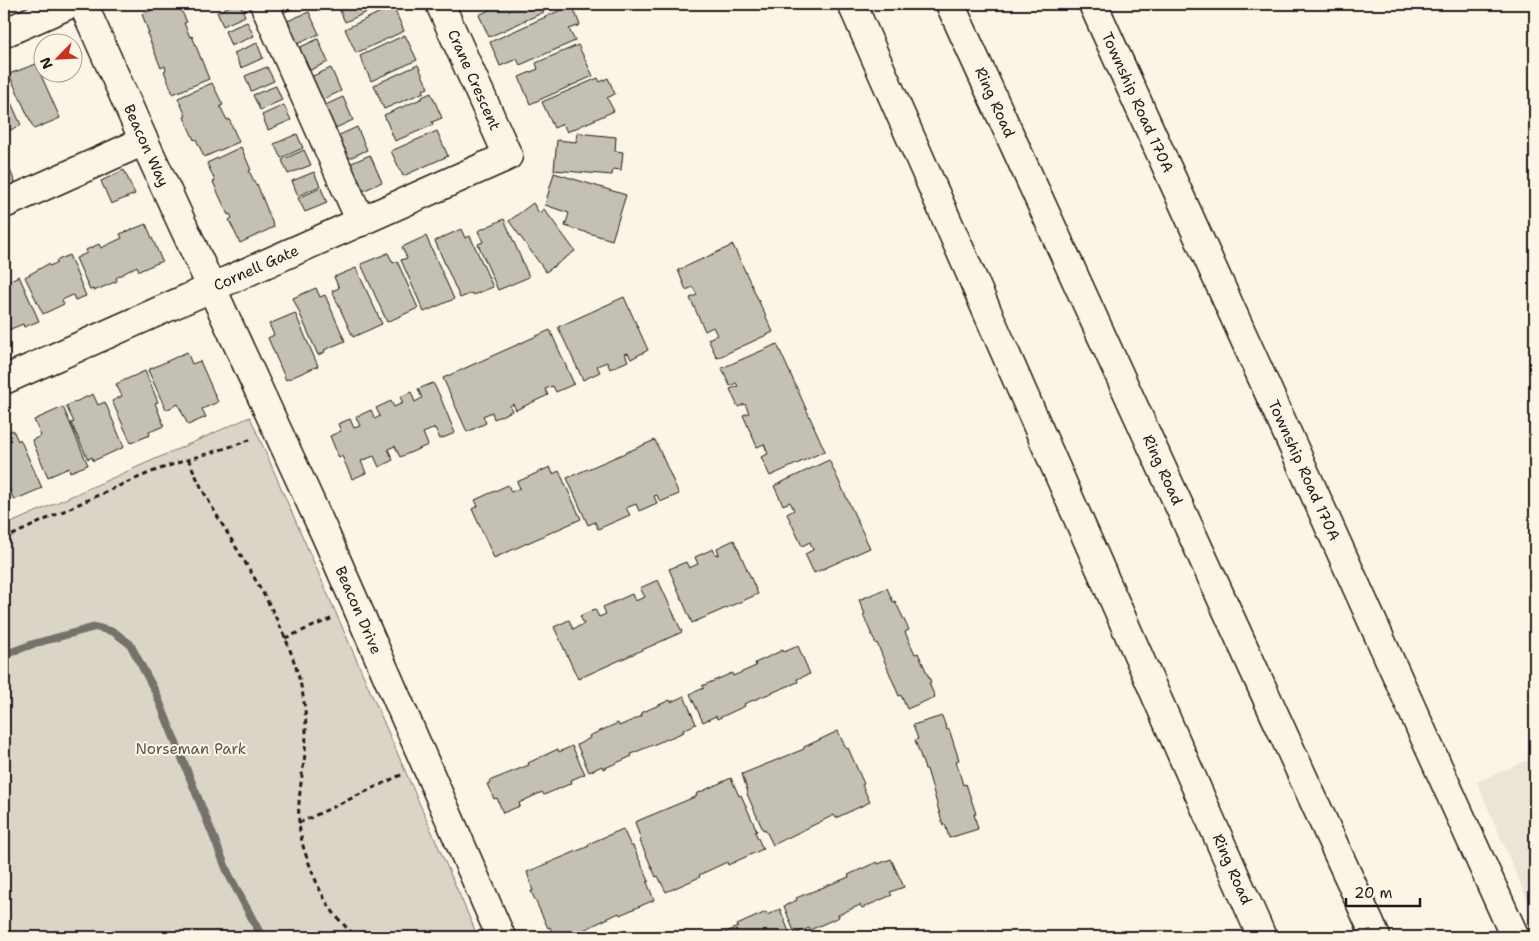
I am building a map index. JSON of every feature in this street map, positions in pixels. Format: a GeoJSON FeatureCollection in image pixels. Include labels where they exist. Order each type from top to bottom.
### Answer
{"type":"FeatureCollection","features":[{"type":"Feature","properties":{"kind":"main road"},"geometry":{"type":"LineString","coordinates":[[4,33],[70,4]]}},
{"type":"Feature","properties":{"kind":"main road","name":"Beacon Way"},"geometry":{"type":"LineString","coordinates":[[83,4],[211,287]]}},
{"type":"Feature","properties":{"kind":"main road"},"geometry":{"type":"LineString","coordinates":[[264,4],[361,222]]}},
{"type":"Feature","properties":{"kind":"main road","name":"Crane Crescent"},"geometry":{"type":"LineString","coordinates":[[440,4],[508,156]]}},
{"type":"Feature","properties":{"kind":"main road","name":"Ring Road"},"geometry":{"type":"LineString","coordinates":[[852,4],[1262,937]]}},
{"type":"Feature","properties":{"kind":"main road","name":"Ring Road"},"geometry":{"type":"LineString","coordinates":[[950,4],[1376,937]]}},
{"type":"Feature","properties":{"kind":"main road","name":"Township Road 170A"},"geometry":{"type":"LineString","coordinates":[[1094,4],[1515,937]]}},
{"type":"Feature","properties":{"kind":"main road"},"geometry":{"type":"LineString","coordinates":[[4,204],[144,141]]}},
{"type":"Feature","properties":{"kind":"main road","name":"Cornell Gate"},"geometry":{"type":"LineString","coordinates":[[4,380],[508,156]]}},
{"type":"Feature","properties":{"kind":"main road","name":"Beacon Drive"},"geometry":{"type":"LineString","coordinates":[[211,287],[357,608],[501,937]]}},
{"type":"Feature","properties":{"kind":"path"},"geometry":{"type":"LineString","coordinates":[[4,538],[146,474],[188,458],[225,449],[276,429]]}},
{"type":"Feature","properties":{"kind":"path"},"geometry":{"type":"LineString","coordinates":[[188,458],[205,495],[259,587],[285,638],[301,683],[306,712],[306,735],[299,804],[300,836],[324,899],[337,919],[357,937]]}},
{"type":"Feature","properties":{"kind":"path"},"geometry":{"type":"LineString","coordinates":[[285,638],[357,608]]}},
{"type":"Feature","properties":{"kind":"path"},"geometry":{"type":"LineString","coordinates":[[299,823],[424,764]]}},
{"type":"Feature","properties":{"kind":"shaded area"},"geometry":{"type":"Polygon","coordinates":[[[1535,757],[1535,918],[1477,782],[1535,757]]]}},
{"type":"Feature","properties":{"kind":"green space","name":"Norseman Park"},"geometry":{"type":"Polygon","coordinates":[[[250,417],[478,937],[4,937],[4,526],[250,417]]]}},
{"type":"Feature","properties":{"kind":"building"},"geometry":{"type":"Polygon","coordinates":[[[135,4],[149,4],[138,9],[135,4]]]}},
{"type":"Feature","properties":{"kind":"building"},"geometry":{"type":"Polygon","coordinates":[[[166,4],[178,4],[187,22],[184,23],[190,37],[192,36],[209,79],[173,94],[164,71],[166,70],[165,66],[161,68],[147,33],[149,33],[142,14],[166,4]]]}},
{"type":"Feature","properties":{"kind":"building"},"geometry":{"type":"Polygon","coordinates":[[[235,4],[240,4],[245,16],[223,26],[217,12],[235,4]]]}},
{"type":"Feature","properties":{"kind":"building"},"geometry":{"type":"Polygon","coordinates":[[[275,4],[303,4],[280,14],[275,4]]]}},
{"type":"Feature","properties":{"kind":"building"},"geometry":{"type":"Polygon","coordinates":[[[337,4],[385,4],[345,22],[337,4]]]}},
{"type":"Feature","properties":{"kind":"building"},"geometry":{"type":"Polygon","coordinates":[[[541,4],[544,12],[489,37],[479,15],[489,10],[487,5],[541,4]]]}},
{"type":"Feature","properties":{"kind":"building"},"geometry":{"type":"Polygon","coordinates":[[[572,5],[580,25],[569,29],[575,41],[520,65],[517,59],[500,66],[490,42],[572,5]]]}},
{"type":"Feature","properties":{"kind":"building"},"geometry":{"type":"Polygon","coordinates":[[[393,6],[404,31],[356,53],[345,29],[393,6]]]}},
{"type":"Feature","properties":{"kind":"building"},"geometry":{"type":"Polygon","coordinates":[[[309,12],[319,34],[295,45],[285,22],[309,12]]]}},
{"type":"Feature","properties":{"kind":"building"},"geometry":{"type":"Polygon","coordinates":[[[247,22],[254,36],[231,46],[225,31],[247,22]]]}},
{"type":"Feature","properties":{"kind":"building"},"geometry":{"type":"Polygon","coordinates":[[[405,35],[417,60],[371,81],[360,56],[405,35]]]}},
{"type":"Feature","properties":{"kind":"building"},"geometry":{"type":"Polygon","coordinates":[[[318,39],[328,62],[304,73],[294,50],[318,39]]]}},
{"type":"Feature","properties":{"kind":"building"},"geometry":{"type":"Polygon","coordinates":[[[257,43],[263,58],[241,68],[234,53],[257,43]]]}},
{"type":"Feature","properties":{"kind":"building"},"geometry":{"type":"Polygon","coordinates":[[[578,45],[593,76],[530,104],[519,77],[538,69],[536,63],[578,45]]]}},
{"type":"Feature","properties":{"kind":"building"},"geometry":{"type":"Polygon","coordinates":[[[32,65],[32,82],[44,82],[60,118],[34,129],[9,74],[32,65]]]}},
{"type":"Feature","properties":{"kind":"building"},"geometry":{"type":"Polygon","coordinates":[[[418,65],[428,88],[423,90],[424,92],[384,109],[374,85],[418,65]]]}},
{"type":"Feature","properties":{"kind":"building"},"geometry":{"type":"Polygon","coordinates":[[[267,67],[274,81],[251,91],[245,76],[267,67]]]}},
{"type":"Feature","properties":{"kind":"building"},"geometry":{"type":"Polygon","coordinates":[[[331,68],[341,91],[317,102],[306,79],[331,68]]]}},
{"type":"Feature","properties":{"kind":"building"},"geometry":{"type":"Polygon","coordinates":[[[598,78],[600,82],[608,78],[615,94],[607,98],[614,111],[567,132],[563,124],[554,128],[542,102],[598,78]]]}},
{"type":"Feature","properties":{"kind":"building"},"geometry":{"type":"Polygon","coordinates":[[[212,83],[223,105],[220,106],[227,120],[229,119],[239,142],[204,157],[196,139],[194,140],[178,98],[212,83]]]}},
{"type":"Feature","properties":{"kind":"building"},"geometry":{"type":"Polygon","coordinates":[[[276,86],[282,100],[260,110],[253,95],[276,86]]]}},
{"type":"Feature","properties":{"kind":"building"},"geometry":{"type":"Polygon","coordinates":[[[4,87],[21,125],[4,133],[4,87]]]}},
{"type":"Feature","properties":{"kind":"building"},"geometry":{"type":"Polygon","coordinates":[[[431,93],[442,118],[432,122],[433,125],[395,141],[384,115],[431,93]]]}},
{"type":"Feature","properties":{"kind":"building"},"geometry":{"type":"Polygon","coordinates":[[[343,97],[353,120],[329,131],[319,108],[343,97]]]}},
{"type":"Feature","properties":{"kind":"building"},"geometry":{"type":"Polygon","coordinates":[[[284,105],[291,120],[268,130],[262,115],[284,105]]]}},
{"type":"Feature","properties":{"kind":"building"},"geometry":{"type":"Polygon","coordinates":[[[357,127],[367,150],[343,161],[333,138],[357,127]]]}},
{"type":"Feature","properties":{"kind":"building"},"geometry":{"type":"Polygon","coordinates":[[[437,131],[448,156],[403,176],[391,151],[437,131]]]}},
{"type":"Feature","properties":{"kind":"building"},"geometry":{"type":"Polygon","coordinates":[[[577,133],[616,137],[615,151],[623,152],[621,170],[613,169],[612,175],[554,170],[557,140],[576,142],[577,133]]]}},
{"type":"Feature","properties":{"kind":"building"},"geometry":{"type":"Polygon","coordinates":[[[297,134],[303,148],[281,158],[274,144],[297,134]]]}},
{"type":"Feature","properties":{"kind":"building"},"geometry":{"type":"Polygon","coordinates":[[[241,147],[251,170],[249,171],[257,184],[274,227],[240,243],[229,220],[232,218],[230,214],[228,215],[213,182],[215,181],[207,163],[241,147]]]}},
{"type":"Feature","properties":{"kind":"building"},"geometry":{"type":"Polygon","coordinates":[[[304,150],[311,165],[288,174],[282,160],[304,150]]]}},
{"type":"Feature","properties":{"kind":"building"},"geometry":{"type":"Polygon","coordinates":[[[370,155],[382,182],[359,193],[347,165],[370,155]]]}},
{"type":"Feature","properties":{"kind":"building"},"geometry":{"type":"Polygon","coordinates":[[[6,160],[16,185],[4,190],[4,161],[6,160]]]}},
{"type":"Feature","properties":{"kind":"building"},"geometry":{"type":"Polygon","coordinates":[[[124,170],[135,194],[111,204],[101,181],[124,170]]]}},
{"type":"Feature","properties":{"kind":"building"},"geometry":{"type":"Polygon","coordinates":[[[314,172],[320,186],[298,196],[292,181],[314,172]]]}},
{"type":"Feature","properties":{"kind":"building"},"geometry":{"type":"Polygon","coordinates":[[[554,173],[626,195],[612,240],[565,226],[569,213],[545,205],[554,173]]]}},
{"type":"Feature","properties":{"kind":"building"},"geometry":{"type":"Polygon","coordinates":[[[321,188],[327,203],[305,212],[298,198],[321,188]]]}},
{"type":"Feature","properties":{"kind":"building"},"geometry":{"type":"Polygon","coordinates":[[[533,203],[539,213],[544,209],[575,251],[546,272],[509,221],[533,203]]]}},
{"type":"Feature","properties":{"kind":"building"},"geometry":{"type":"Polygon","coordinates":[[[504,219],[529,277],[498,290],[478,244],[483,242],[478,231],[504,219]]]}},
{"type":"Feature","properties":{"kind":"building"},"geometry":{"type":"Polygon","coordinates":[[[146,224],[162,261],[139,271],[137,266],[116,278],[117,281],[94,291],[93,289],[90,290],[76,258],[87,253],[86,250],[99,244],[101,248],[122,238],[120,234],[146,224]]]}},
{"type":"Feature","properties":{"kind":"building"},"geometry":{"type":"Polygon","coordinates":[[[461,229],[465,238],[470,236],[493,287],[460,298],[435,241],[461,229]]]}},
{"type":"Feature","properties":{"kind":"building"},"geometry":{"type":"Polygon","coordinates":[[[426,236],[454,299],[424,312],[401,260],[407,258],[402,247],[426,236]]]}},
{"type":"Feature","properties":{"kind":"building"},"geometry":{"type":"Polygon","coordinates":[[[4,240],[9,251],[4,253],[4,240]]]}},
{"type":"Feature","properties":{"kind":"building"},"geometry":{"type":"Polygon","coordinates":[[[733,245],[773,332],[717,358],[708,339],[717,335],[713,327],[705,331],[690,298],[697,295],[693,287],[686,290],[678,270],[733,245]]]}},
{"type":"Feature","properties":{"kind":"building"},"geometry":{"type":"Polygon","coordinates":[[[388,253],[393,263],[397,261],[418,308],[387,322],[361,264],[388,253]]]}},
{"type":"Feature","properties":{"kind":"building"},"geometry":{"type":"Polygon","coordinates":[[[69,255],[86,296],[75,300],[73,295],[62,300],[64,304],[43,314],[25,277],[48,264],[49,266],[57,263],[56,261],[69,255]]]}},
{"type":"Feature","properties":{"kind":"building"},"geometry":{"type":"Polygon","coordinates":[[[356,268],[382,324],[353,337],[332,291],[339,288],[334,277],[356,268]]]}},
{"type":"Feature","properties":{"kind":"building"},"geometry":{"type":"Polygon","coordinates":[[[19,276],[39,321],[24,327],[23,324],[6,331],[7,334],[4,335],[4,283],[19,276]]]}},
{"type":"Feature","properties":{"kind":"building"},"geometry":{"type":"Polygon","coordinates":[[[316,288],[320,297],[325,295],[345,341],[324,350],[325,352],[318,355],[293,298],[316,288]]]}},
{"type":"Feature","properties":{"kind":"building"},"geometry":{"type":"Polygon","coordinates":[[[624,297],[648,350],[631,359],[628,353],[625,354],[628,361],[610,369],[607,362],[597,366],[600,372],[583,380],[558,327],[624,297]]]}},
{"type":"Feature","properties":{"kind":"building"},"geometry":{"type":"Polygon","coordinates":[[[295,313],[318,366],[286,380],[268,338],[274,335],[269,324],[295,313]]]}},
{"type":"Feature","properties":{"kind":"building"},"geometry":{"type":"Polygon","coordinates":[[[550,330],[574,384],[556,392],[553,386],[545,389],[548,395],[516,410],[513,404],[510,406],[512,411],[494,419],[492,412],[483,416],[486,423],[467,432],[443,378],[550,330]]]}},
{"type":"Feature","properties":{"kind":"building"},"geometry":{"type":"Polygon","coordinates":[[[777,344],[825,451],[770,476],[761,457],[768,454],[764,444],[757,447],[743,415],[749,413],[745,404],[738,407],[730,389],[738,386],[736,383],[730,386],[722,368],[777,344]]]}},
{"type":"Feature","properties":{"kind":"building"},"geometry":{"type":"Polygon","coordinates":[[[187,352],[192,364],[200,361],[218,402],[202,409],[206,417],[188,425],[178,404],[166,410],[148,370],[187,352]]]}},
{"type":"Feature","properties":{"kind":"building"},"geometry":{"type":"Polygon","coordinates":[[[145,371],[158,402],[155,403],[164,426],[149,432],[150,435],[131,443],[112,401],[122,396],[116,384],[145,371]]]}},
{"type":"Feature","properties":{"kind":"building"},"geometry":{"type":"Polygon","coordinates":[[[433,383],[455,433],[440,439],[435,428],[423,433],[428,445],[400,457],[395,446],[388,449],[393,460],[379,467],[374,456],[361,461],[366,473],[352,479],[342,456],[339,458],[330,436],[341,431],[338,424],[350,419],[354,428],[360,426],[356,417],[371,410],[375,419],[380,416],[376,408],[391,401],[394,407],[403,403],[400,397],[411,392],[415,402],[422,398],[418,389],[433,383]]]}},
{"type":"Feature","properties":{"kind":"building"},"geometry":{"type":"Polygon","coordinates":[[[93,394],[98,405],[105,402],[124,447],[93,461],[92,457],[88,459],[71,423],[74,422],[66,406],[93,394]]]}},
{"type":"Feature","properties":{"kind":"building"},"geometry":{"type":"Polygon","coordinates":[[[63,407],[88,465],[70,472],[69,468],[48,477],[32,440],[41,436],[34,420],[63,407]]]}},
{"type":"Feature","properties":{"kind":"building"},"geometry":{"type":"Polygon","coordinates":[[[13,430],[18,441],[20,439],[42,488],[14,500],[4,477],[4,434],[13,430]]]}},
{"type":"Feature","properties":{"kind":"building"},"geometry":{"type":"Polygon","coordinates":[[[655,440],[679,494],[660,502],[657,495],[654,496],[657,503],[639,511],[636,504],[626,508],[630,515],[598,529],[595,522],[588,525],[567,478],[655,440]]]}},
{"type":"Feature","properties":{"kind":"building"},"geometry":{"type":"Polygon","coordinates":[[[829,460],[870,548],[814,573],[805,554],[813,550],[810,542],[802,546],[787,514],[794,510],[790,502],[783,505],[774,486],[829,460]]]}},
{"type":"Feature","properties":{"kind":"building"},"geometry":{"type":"Polygon","coordinates":[[[550,467],[553,474],[559,471],[581,519],[494,558],[472,509],[478,506],[475,500],[508,485],[511,492],[520,488],[517,482],[550,467]]]}},
{"type":"Feature","properties":{"kind":"building"},"geometry":{"type":"Polygon","coordinates":[[[734,540],[758,594],[692,623],[669,569],[686,562],[689,568],[698,564],[695,557],[713,549],[716,555],[719,554],[717,548],[734,540]]]}},
{"type":"Feature","properties":{"kind":"building"},"geometry":{"type":"Polygon","coordinates":[[[658,580],[682,632],[578,679],[554,627],[569,620],[573,629],[584,624],[580,616],[595,609],[599,617],[606,614],[603,607],[632,594],[635,601],[645,597],[640,588],[658,580]]]}},
{"type":"Feature","properties":{"kind":"building"},"geometry":{"type":"Polygon","coordinates":[[[887,588],[909,630],[905,632],[915,654],[918,653],[931,682],[929,683],[935,697],[907,709],[901,695],[899,696],[863,615],[865,614],[859,600],[887,588]]]}},
{"type":"Feature","properties":{"kind":"building"},"geometry":{"type":"Polygon","coordinates":[[[798,646],[810,674],[797,679],[798,682],[744,704],[745,706],[717,719],[716,716],[703,722],[690,694],[704,688],[702,686],[732,673],[733,676],[756,666],[755,663],[783,650],[784,652],[798,646]]]}},
{"type":"Feature","properties":{"kind":"building"},"geometry":{"type":"Polygon","coordinates":[[[684,696],[696,724],[683,730],[684,732],[631,754],[632,756],[603,769],[602,766],[589,772],[577,745],[590,738],[589,736],[618,723],[619,726],[642,716],[641,713],[684,696]]]}},
{"type":"Feature","properties":{"kind":"building"},"geometry":{"type":"Polygon","coordinates":[[[942,716],[947,730],[949,729],[959,760],[956,761],[963,785],[966,784],[976,814],[974,814],[978,829],[949,838],[945,824],[943,825],[927,769],[925,769],[915,740],[918,739],[913,725],[942,716]]]}},
{"type":"Feature","properties":{"kind":"building"},"geometry":{"type":"Polygon","coordinates":[[[838,731],[846,749],[848,748],[870,802],[836,818],[834,815],[773,845],[765,829],[763,830],[747,794],[742,774],[804,749],[804,747],[838,731]]]}},
{"type":"Feature","properties":{"kind":"building"},"geometry":{"type":"Polygon","coordinates":[[[572,746],[585,774],[571,780],[572,783],[544,795],[542,792],[519,803],[520,806],[503,813],[497,798],[494,799],[487,784],[490,783],[489,781],[529,765],[528,763],[558,749],[559,752],[572,746]]]}},
{"type":"Feature","properties":{"kind":"building"},"geometry":{"type":"Polygon","coordinates":[[[731,778],[739,796],[741,795],[763,849],[728,865],[727,862],[699,875],[700,877],[666,892],[658,876],[656,877],[640,841],[635,822],[697,796],[696,794],[731,778]]]}},
{"type":"Feature","properties":{"kind":"building"},"geometry":{"type":"Polygon","coordinates":[[[623,829],[649,881],[647,882],[654,900],[620,915],[619,913],[569,937],[554,937],[531,891],[533,891],[527,872],[589,846],[588,844],[623,829]]]}},
{"type":"Feature","properties":{"kind":"building"},"geometry":{"type":"Polygon","coordinates":[[[891,859],[904,887],[890,892],[892,895],[862,908],[860,905],[810,930],[809,928],[795,934],[784,906],[797,900],[796,898],[849,877],[848,875],[877,862],[878,864],[891,859]]]}},
{"type":"Feature","properties":{"kind":"building"},"geometry":{"type":"Polygon","coordinates":[[[780,909],[791,937],[714,937],[766,912],[767,915],[780,909]]]}},
{"type":"Feature","properties":{"kind":"waterway"},"geometry":{"type":"LineString","coordinates":[[4,655],[33,644],[95,627],[114,632],[130,644],[156,693],[228,873],[262,937]]}}]}
